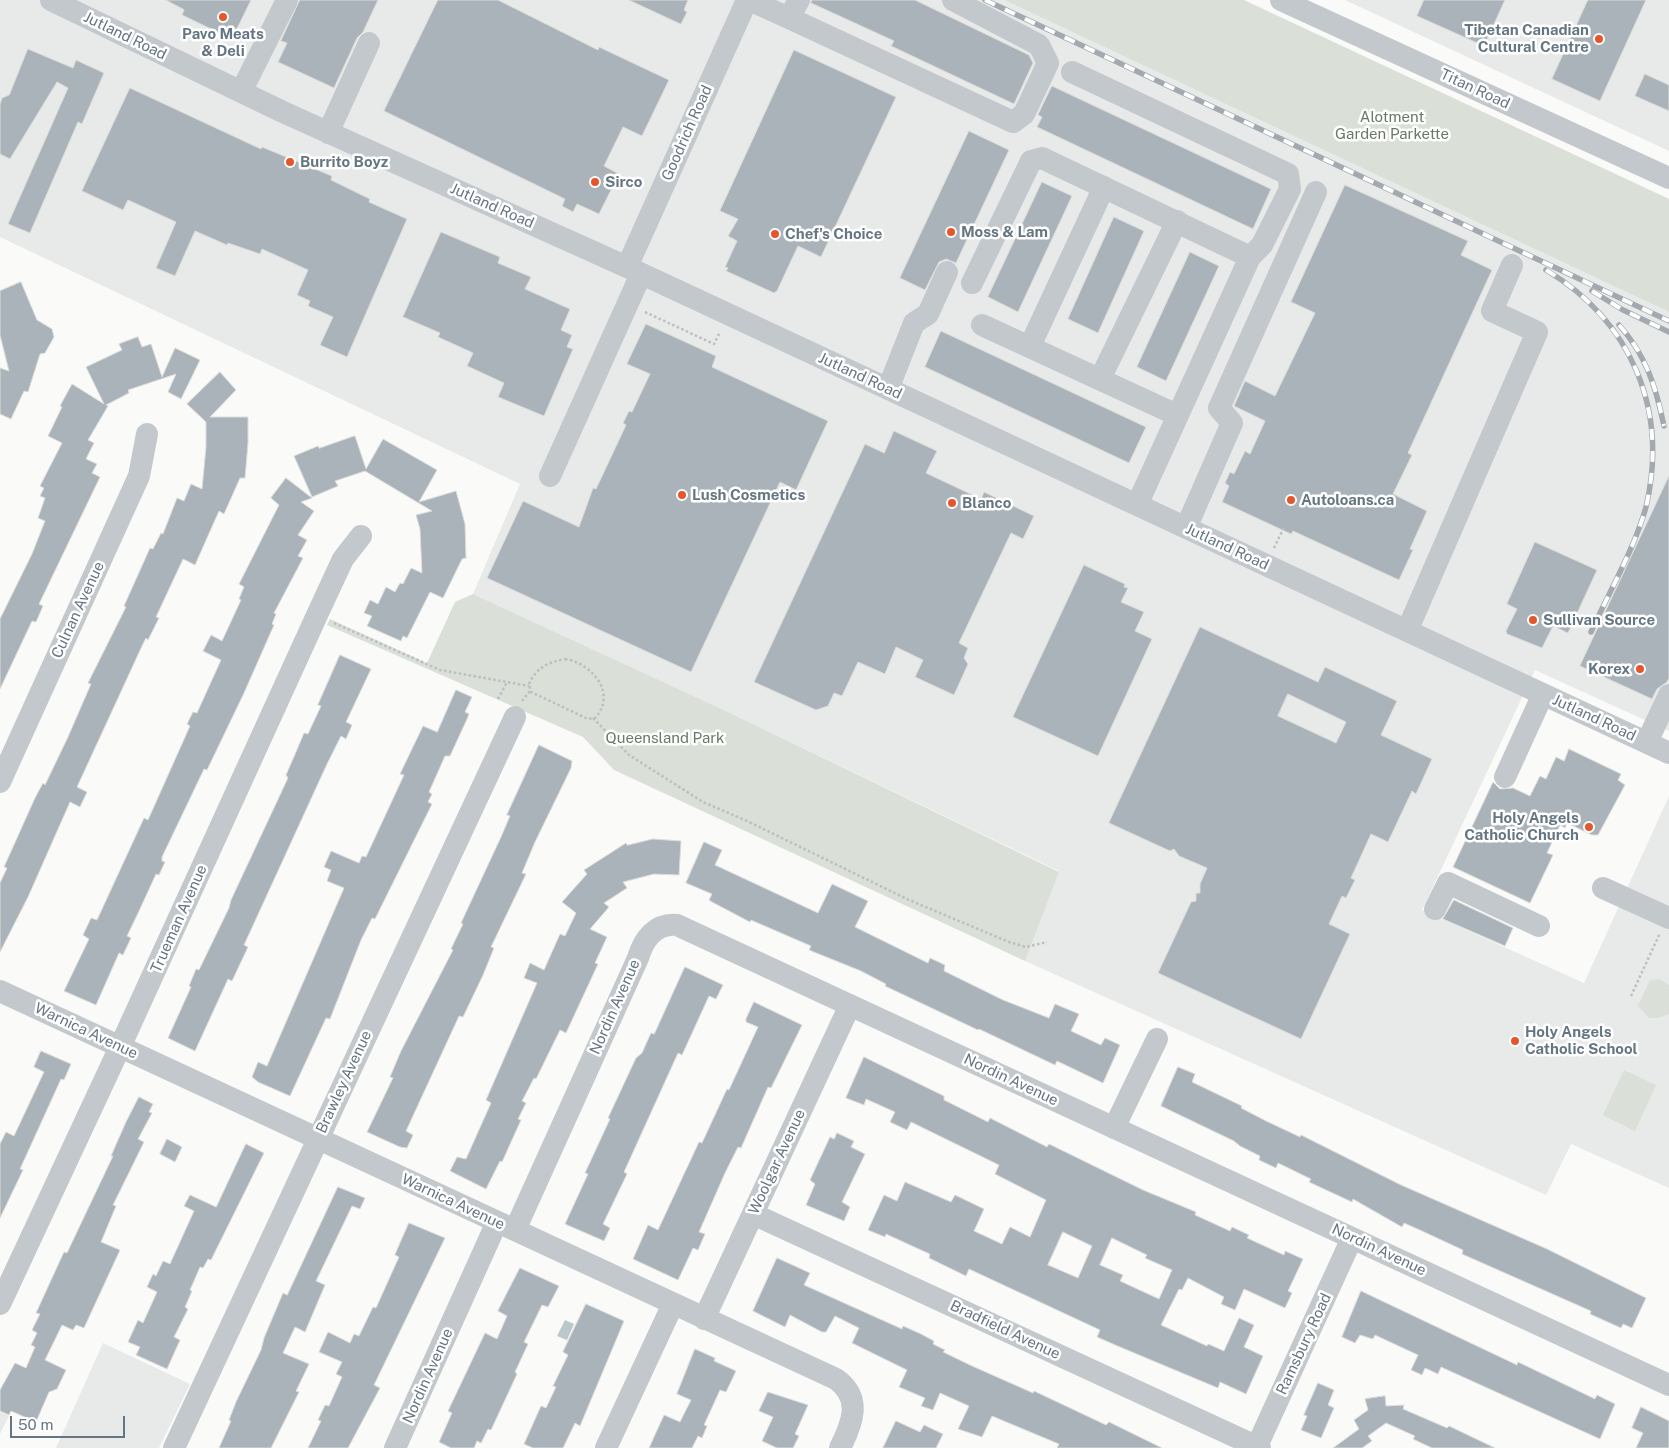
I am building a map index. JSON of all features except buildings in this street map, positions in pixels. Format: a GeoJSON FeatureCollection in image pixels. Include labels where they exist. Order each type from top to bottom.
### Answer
{"type":"FeatureCollection","features":[{"type":"Feature","properties":{"kind":"street","name":"Jutland Road"},"geometry":{"type":"LineString","coordinates":[[51,0],[328,133],[634,270],[1266,566],[1669,752]]}},
{"type":"Feature","properties":{"kind":"street"},"geometry":{"type":"LineString","coordinates":[[242,92],[287,0]]}},
{"type":"Feature","properties":{"kind":"street"},"geometry":{"type":"LineString","coordinates":[[748,0],[794,9],[1013,122],[1024,114],[1048,63],[1045,53],[1039,45],[953,0]]}},
{"type":"Feature","properties":{"kind":"street","name":"Goodrich Road"},"geometry":{"type":"LineString","coordinates":[[550,476],[627,304],[634,270],[748,0]]}},
{"type":"Feature","properties":{"kind":"street","name":"Titan Road"},"geometry":{"type":"LineString","coordinates":[[1281,0],[1669,178]]}},
{"type":"Feature","properties":{"kind":"street"},"geometry":{"type":"LineString","coordinates":[[328,133],[369,43]]}},
{"type":"Feature","properties":{"kind":"street"},"geometry":{"type":"LineString","coordinates":[[1072,72],[1288,174],[1290,189],[1262,245],[1250,257],[1137,504]]}},
{"type":"Feature","properties":{"kind":"street"},"geometry":{"type":"LineString","coordinates":[[972,283],[1031,161],[1042,158],[1250,257]]}},
{"type":"Feature","properties":{"kind":"street"},"geometry":{"type":"LineString","coordinates":[[1030,346],[1104,187]]}},
{"type":"Feature","properties":{"kind":"street"},"geometry":{"type":"LineString","coordinates":[[1186,528],[1232,423],[1219,408],[1316,192]]}},
{"type":"Feature","properties":{"kind":"street"},"geometry":{"type":"LineString","coordinates":[[1100,379],[1177,221]]}},
{"type":"Feature","properties":{"kind":"street"},"geometry":{"type":"LineString","coordinates":[[1407,630],[1537,332],[1492,311],[1512,265]]}},
{"type":"Feature","properties":{"kind":"street"},"geometry":{"type":"LineString","coordinates":[[888,389],[914,322],[928,314],[947,272]]}},
{"type":"Feature","properties":{"kind":"street"},"geometry":{"type":"LineString","coordinates":[[982,325],[1177,415]]}},
{"type":"Feature","properties":{"kind":"street","name":"Culnan Avenue"},"geometry":{"type":"LineString","coordinates":[[0,782],[139,476],[147,434]]}},
{"type":"Feature","properties":{"kind":"street","name":"Trueman Avenue"},"geometry":{"type":"LineString","coordinates":[[0,1304],[120,1047],[316,615],[344,559],[361,536]]}},
{"type":"Feature","properties":{"kind":"street"},"geometry":{"type":"LineString","coordinates":[[1505,777],[1543,694]]}},
{"type":"Feature","properties":{"kind":"street"},"geometry":{"type":"LineString","coordinates":[[1647,742],[1669,695]]}},
{"type":"Feature","properties":{"kind":"street","name":"Brawley Avenue"},"geometry":{"type":"LineString","coordinates":[[174,1448],[515,717]]}},
{"type":"Feature","properties":{"kind":"street"},"geometry":{"type":"LineString","coordinates":[[1435,909],[1448,883],[1539,926]]}},
{"type":"Feature","properties":{"kind":"street"},"geometry":{"type":"LineString","coordinates":[[1603,888],[1647,909],[1667,922]]}},
{"type":"Feature","properties":{"kind":"street","name":"Nordin Avenue"},"geometry":{"type":"LineString","coordinates":[[395,1448],[638,958],[642,943],[652,933],[666,924],[678,925],[1669,1385]]}},
{"type":"Feature","properties":{"kind":"street","name":"Warnica Avenue"},"geometry":{"type":"LineString","coordinates":[[0,990],[704,1319],[824,1373],[842,1383],[850,1392],[854,1411],[852,1423],[840,1448]]}},
{"type":"Feature","properties":{"kind":"street","name":"Woolgar Avenue"},"geometry":{"type":"LineString","coordinates":[[704,1319],[850,1005]]}},
{"type":"Feature","properties":{"kind":"street"},"geometry":{"type":"LineString","coordinates":[[1114,1128],[1157,1039]]}},
{"type":"Feature","properties":{"kind":"street","name":"Bradfield Avenue"},"geometry":{"type":"LineString","coordinates":[[753,1214],[1259,1447]]}},
{"type":"Feature","properties":{"kind":"street","name":"Ramsbury Road"},"geometry":{"type":"LineString","coordinates":[[1259,1447],[1352,1238]]}},
{"type":"Feature","properties":{"kind":"street"},"geometry":{"type":"LineString","coordinates":[[606,1448],[673,1304]]}},
{"type":"Feature","properties":{"kind":"path"},"geometry":{"type":"LineString","coordinates":[[627,304],[714,344],[729,315]]}},
{"type":"Feature","properties":{"kind":"path"},"geometry":{"type":"LineString","coordinates":[[1266,566],[1284,527]]}},
{"type":"Feature","properties":{"kind":"path"},"geometry":{"type":"LineString","coordinates":[[316,615],[440,670],[529,686]]}},
{"type":"Feature","properties":{"kind":"path"},"geometry":{"type":"LineString","coordinates":[[564,659],[583,664],[598,680],[603,694],[601,709],[593,718],[588,719],[531,692],[529,686],[541,667],[554,661],[564,659]]}},
{"type":"Feature","properties":{"kind":"path"},"geometry":{"type":"LineString","coordinates":[[498,699],[507,682]]}},
{"type":"Feature","properties":{"kind":"path"},"geometry":{"type":"LineString","coordinates":[[593,718],[629,755],[702,802],[746,821],[909,900],[1009,942],[1026,947],[1048,942]]}},
{"type":"Feature","properties":{"kind":"path"},"geometry":{"type":"LineString","coordinates":[[1631,996],[1667,922]]}},
{"type":"Feature","properties":{"kind":"shaded area"},"geometry":{"type":"Polygon","coordinates":[[[0,0],[1004,0],[1669,312],[1669,731],[1535,670],[1422,910],[1584,983],[1669,796],[1669,1188],[1571,1144],[1546,1195],[1025,961],[1059,871],[724,710],[473,594],[520,484],[0,237],[0,0]]]}},
{"type":"Feature","properties":{"kind":"shaded area"},"geometry":{"type":"Polygon","coordinates":[[[1345,0],[1669,0],[1669,151],[1345,0]]]}},
{"type":"Feature","properties":{"kind":"shaded area"},"geometry":{"type":"Polygon","coordinates":[[[565,1320],[574,1324],[567,1340],[557,1336],[565,1320]]]}},
{"type":"Feature","properties":{"kind":"shaded area"},"geometry":{"type":"Polygon","coordinates":[[[103,1343],[190,1384],[159,1448],[56,1448],[103,1343]]]}},
{"type":"Feature","properties":{"kind":"shaded area"},"geometry":{"type":"Polygon","coordinates":[[[0,1412],[9,1416],[0,1434],[0,1412]]]}},
{"type":"Feature","properties":{"kind":"green space","name":"Alotment Garden Parkette"},"geometry":{"type":"Polygon","coordinates":[[[1004,0],[1244,0],[1669,199],[1669,312],[1004,0]]]}},
{"type":"Feature","properties":{"kind":"green space","name":"Queensland Park"},"geometry":{"type":"Polygon","coordinates":[[[473,594],[724,710],[1059,872],[1025,961],[614,770],[583,737],[327,625],[330,619],[427,663],[455,602],[473,594]]]}},
{"type":"Feature","properties":{"kind":"green space"},"geometry":{"type":"Polygon","coordinates":[[[1659,979],[1669,985],[1669,1014],[1658,1018],[1649,1018],[1638,1006],[1650,980],[1659,979]]]}},
{"type":"Feature","properties":{"kind":"green space"},"geometry":{"type":"Polygon","coordinates":[[[1624,1070],[1656,1085],[1635,1131],[1603,1115],[1624,1070]]]}},
{"type":"Feature","properties":{"kind":"railway"},"geometry":{"type":"LineString","coordinates":[[985,0],[1669,321]]}},
{"type":"Feature","properties":{"kind":"railway"},"geometry":{"type":"LineString","coordinates":[[1546,270],[1576,291],[1601,315],[1621,342],[1636,371],[1647,402],[1652,436],[1652,471],[1646,507],[1628,555],[1591,632]]}},
{"type":"Feature","properties":{"kind":"railway"},"geometry":{"type":"LineString","coordinates":[[1592,291],[1623,310],[1669,332]]}},
{"type":"Feature","properties":{"kind":"railway"},"geometry":{"type":"LineString","coordinates":[[1619,325],[1636,348],[1649,372],[1664,426]]}},
{"type":"Feature","properties":{"kind":"place","name":"Pavo Meats & Deli"},"geometry":{"type":"Point","coordinates":[223,17]}},
{"type":"Feature","properties":{"kind":"place","name":"Tibetan Canadian Cultural Centre"},"geometry":{"type":"Point","coordinates":[1599,39]}},
{"type":"Feature","properties":{"kind":"place","name":"Burrito Boyz"},"geometry":{"type":"Point","coordinates":[290,162]}},
{"type":"Feature","properties":{"kind":"place","name":"Sirco"},"geometry":{"type":"Point","coordinates":[595,182]}},
{"type":"Feature","properties":{"kind":"place","name":"Moss & Lam"},"geometry":{"type":"Point","coordinates":[951,232]}},
{"type":"Feature","properties":{"kind":"place","name":"Chef's Choice"},"geometry":{"type":"Point","coordinates":[775,234]}},
{"type":"Feature","properties":{"kind":"place","name":"Lush Cosmetics"},"geometry":{"type":"Point","coordinates":[682,495]}},
{"type":"Feature","properties":{"kind":"place","name":"Autoloans.ca"},"geometry":{"type":"Point","coordinates":[1291,500]}},
{"type":"Feature","properties":{"kind":"place","name":"Blanco"},"geometry":{"type":"Point","coordinates":[952,503]}},
{"type":"Feature","properties":{"kind":"place","name":"Sullivan Source"},"geometry":{"type":"Point","coordinates":[1533,620]}},
{"type":"Feature","properties":{"kind":"place","name":"Korex"},"geometry":{"type":"Point","coordinates":[1640,669]}},
{"type":"Feature","properties":{"kind":"place","name":"Holy Angels Catholic Church"},"geometry":{"type":"Point","coordinates":[1589,827]}},
{"type":"Feature","properties":{"kind":"place","name":"Holy Angels Catholic School"},"geometry":{"type":"Point","coordinates":[1515,1041]}}]}
